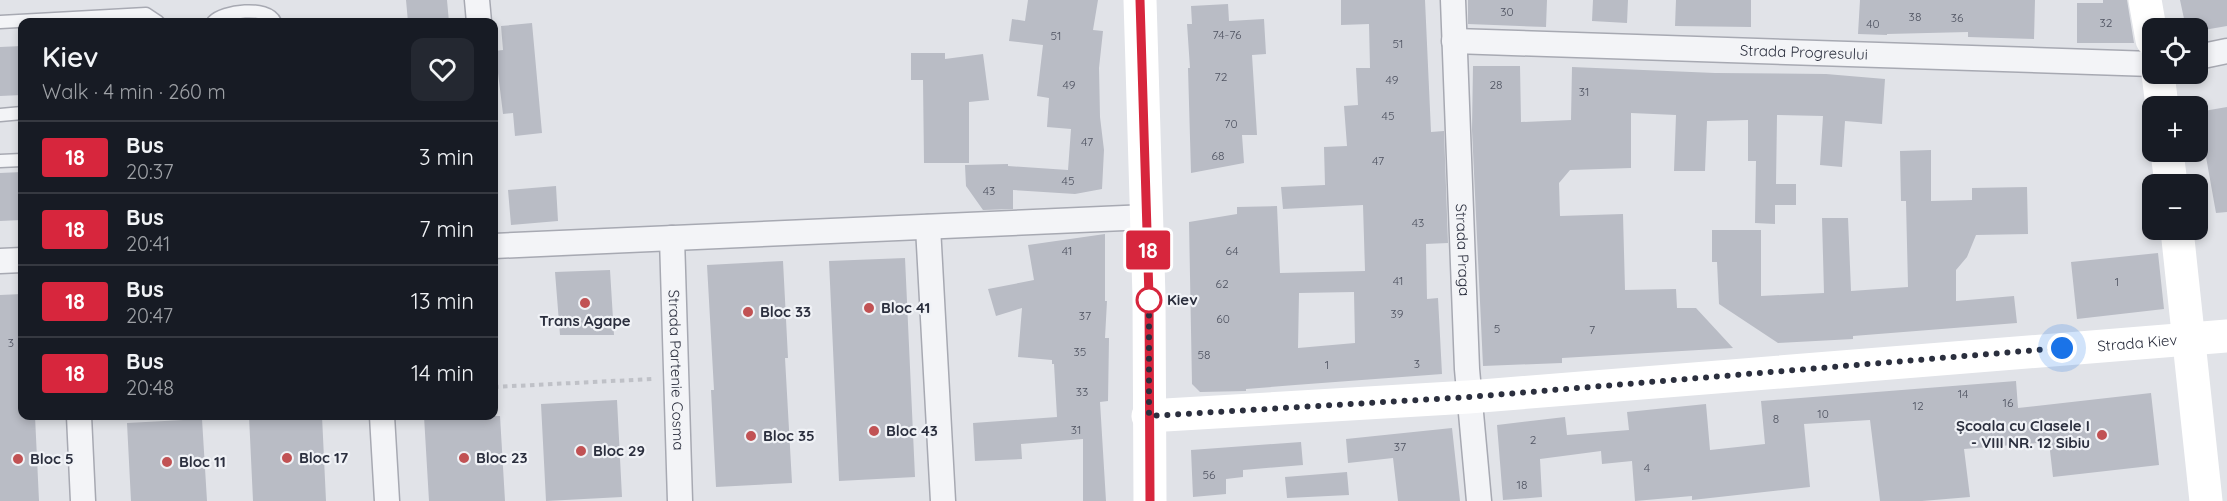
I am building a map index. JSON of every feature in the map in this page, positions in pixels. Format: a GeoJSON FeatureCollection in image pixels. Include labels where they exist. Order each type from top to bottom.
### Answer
{"type":"FeatureCollection","features":[{"type":"Feature","properties":{"kind":"street"},"geometry":{"type":"LineString","coordinates":[[477,0],[479,18]]}},
{"type":"Feature","properties":{"kind":"street"},"geometry":{"type":"LineString","coordinates":[[1140,0],[1149,297],[1150,501]]}},
{"type":"Feature","properties":{"kind":"street","name":"Strada Praga"},"geometry":{"type":"LineString","coordinates":[[1453,0],[1469,397],[1479,501]]}},
{"type":"Feature","properties":{"kind":"street"},"geometry":{"type":"LineString","coordinates":[[2145,0],[2148,18]]}},
{"type":"Feature","properties":{"kind":"street","name":"Strada Progresului"},"geometry":{"type":"LineString","coordinates":[[1454,41],[2142,64]]}},
{"type":"Feature","properties":{"kind":"street"},"geometry":{"type":"LineString","coordinates":[[2208,55],[2227,51]]}},
{"type":"Feature","properties":{"kind":"street"},"geometry":{"type":"LineString","coordinates":[[498,246],[1147,217]]}},
{"type":"Feature","properties":{"kind":"street"},"geometry":{"type":"LineString","coordinates":[[928,227],[944,501]]}},
{"type":"Feature","properties":{"kind":"street","name":"Strada Partenie Cosma"},"geometry":{"type":"LineString","coordinates":[[672,238],[680,501]]}},
{"type":"Feature","properties":{"kind":"street"},"geometry":{"type":"LineString","coordinates":[[2178,240],[2206,501]]}},
{"type":"Feature","properties":{"kind":"street"},"geometry":{"type":"LineString","coordinates":[[0,261],[18,260]]}},
{"type":"Feature","properties":{"kind":"street","name":"Strada Kiev"},"geometry":{"type":"LineString","coordinates":[[1149,416],[1469,397],[2227,336]]}},
{"type":"Feature","properties":{"kind":"street"},"geometry":{"type":"LineString","coordinates":[[80,420],[83,501]]}},
{"type":"Feature","properties":{"kind":"street"},"geometry":{"type":"LineString","coordinates":[[382,420],[387,501]]}},
{"type":"Feature","properties":{"kind":"lane"},"geometry":{"type":"LineString","coordinates":[[219,18],[226,13],[262,12],[272,18]]}},
{"type":"Feature","properties":{"kind":"lane"},"geometry":{"type":"LineString","coordinates":[[73,18],[146,14],[152,18]]}},
{"type":"Feature","properties":{"kind":"lane"},"geometry":{"type":"LineString","coordinates":[[0,22],[18,21]]}},
{"type":"Feature","properties":{"kind":"lane"},"geometry":{"type":"LineString","coordinates":[[0,115],[18,113]]}},
{"type":"Feature","properties":{"kind":"lane"},"geometry":{"type":"LineString","coordinates":[[0,161],[18,160]]}},
{"type":"Feature","properties":{"kind":"path"},"geometry":{"type":"LineString","coordinates":[[498,387],[676,377]]}},
{"type":"Feature","properties":{"kind":"building"},"geometry":{"type":"Polygon","coordinates":[[[406,0],[447,0],[449,18],[408,18],[406,0]]]}},
{"type":"Feature","properties":{"kind":"building"},"geometry":{"type":"Polygon","coordinates":[[[1028,0],[1098,0],[1093,30],[1103,31],[1099,68],[1100,117],[1104,150],[1102,189],[1075,194],[1013,190],[1013,209],[983,210],[966,186],[965,165],[1008,164],[1008,166],[1068,170],[1071,129],[1047,127],[1049,98],[1037,96],[1043,45],[1009,41],[1012,19],[1025,21],[1028,0]]]}},
{"type":"Feature","properties":{"kind":"building"},"geometry":{"type":"Polygon","coordinates":[[[1341,0],[1425,0],[1431,132],[1444,131],[1448,243],[1426,244],[1427,299],[1438,298],[1442,374],[1246,389],[1246,391],[1200,392],[1192,384],[1189,222],[1237,214],[1237,207],[1277,206],[1280,273],[1365,271],[1363,205],[1283,209],[1281,187],[1325,185],[1324,147],[1347,146],[1344,106],[1358,105],[1356,68],[1370,68],[1369,24],[1341,25],[1341,0]],[[1354,292],[1299,293],[1298,348],[1355,343],[1354,292]]]}},
{"type":"Feature","properties":{"kind":"building"},"geometry":{"type":"Polygon","coordinates":[[[1468,0],[1547,0],[1546,27],[1468,24],[1468,0]]]}},
{"type":"Feature","properties":{"kind":"building"},"geometry":{"type":"Polygon","coordinates":[[[1593,0],[1628,0],[1627,23],[1592,21],[1593,0]]]}},
{"type":"Feature","properties":{"kind":"building"},"geometry":{"type":"Polygon","coordinates":[[[1676,0],[1751,0],[1751,27],[1675,26],[1676,0]]]}},
{"type":"Feature","properties":{"kind":"building"},"geometry":{"type":"Polygon","coordinates":[[[1860,0],[2035,0],[2034,39],[1968,37],[1968,32],[1858,34],[1860,0]]]}},
{"type":"Feature","properties":{"kind":"building"},"geometry":{"type":"Polygon","coordinates":[[[2103,0],[2127,0],[2134,43],[2077,43],[2077,3],[2103,3],[2103,0]]]}},
{"type":"Feature","properties":{"kind":"building"},"geometry":{"type":"Polygon","coordinates":[[[2180,0],[2227,0],[2227,26],[2208,29],[2208,18],[2184,18],[2180,0]]]}},
{"type":"Feature","properties":{"kind":"building"},"geometry":{"type":"Polygon","coordinates":[[[1228,4],[1229,21],[1264,19],[1266,54],[1252,55],[1257,135],[1242,135],[1244,163],[1191,173],[1188,68],[1190,68],[1187,24],[1192,24],[1191,6],[1228,4]]]}},
{"type":"Feature","properties":{"kind":"building"},"geometry":{"type":"Polygon","coordinates":[[[532,23],[542,133],[515,136],[513,113],[503,114],[498,73],[498,51],[503,50],[501,26],[532,23]]]}},
{"type":"Feature","properties":{"kind":"building"},"geometry":{"type":"Polygon","coordinates":[[[18,46],[18,95],[0,96],[0,47],[18,46]]]}},
{"type":"Feature","properties":{"kind":"building"},"geometry":{"type":"Polygon","coordinates":[[[911,53],[945,53],[945,59],[983,54],[989,100],[969,102],[969,163],[924,163],[923,80],[911,80],[911,53]]]}},
{"type":"Feature","properties":{"kind":"building"},"geometry":{"type":"Polygon","coordinates":[[[1473,66],[1520,66],[1521,122],[1571,120],[1572,67],[1715,73],[1826,74],[1885,79],[1882,124],[1845,121],[1842,167],[1820,165],[1823,116],[1777,115],[1776,184],[1796,184],[1796,205],[1775,205],[1775,224],[1755,223],[1756,161],[1748,161],[1748,120],[1707,121],[1705,171],[1674,171],[1676,115],[1631,113],[1631,168],[1570,170],[1559,183],[1560,216],[1623,214],[1625,290],[1676,289],[1677,308],[1696,308],[1733,348],[1562,358],[1562,363],[1483,366],[1472,130],[1473,66]]]}},
{"type":"Feature","properties":{"kind":"building"},"geometry":{"type":"Polygon","coordinates":[[[2227,107],[2227,212],[2216,213],[2207,162],[2208,110],[2227,107]]]}},
{"type":"Feature","properties":{"kind":"building"},"geometry":{"type":"Polygon","coordinates":[[[1931,150],[1931,201],[1972,200],[1972,188],[2027,187],[2028,234],[1976,235],[1967,257],[1956,270],[1956,301],[2014,296],[2017,323],[1853,336],[1853,339],[1778,343],[1719,304],[1717,262],[1712,262],[1712,230],[1761,230],[1761,296],[1824,293],[1822,218],[1848,218],[1851,291],[1908,287],[1906,201],[1901,201],[1900,151],[1931,150]]]}},
{"type":"Feature","properties":{"kind":"building"},"geometry":{"type":"Polygon","coordinates":[[[18,172],[18,220],[0,221],[0,173],[18,172]]]}},
{"type":"Feature","properties":{"kind":"building"},"geometry":{"type":"Polygon","coordinates":[[[556,186],[558,221],[511,225],[508,190],[556,186]]]}},
{"type":"Feature","properties":{"kind":"building"},"geometry":{"type":"Polygon","coordinates":[[[1105,234],[1105,301],[1107,301],[1105,338],[1109,338],[1108,401],[1100,402],[1106,501],[1083,501],[1083,439],[1021,444],[1022,459],[975,461],[973,423],[1057,417],[1052,360],[1018,357],[1022,308],[996,316],[988,289],[1034,280],[1028,245],[1105,234]]]}},
{"type":"Feature","properties":{"kind":"building"},"geometry":{"type":"Polygon","coordinates":[[[2158,253],[2164,309],[2077,319],[2071,262],[2158,253]]]}},
{"type":"Feature","properties":{"kind":"building"},"geometry":{"type":"Polygon","coordinates":[[[905,258],[915,477],[839,481],[829,261],[905,258]]]}},
{"type":"Feature","properties":{"kind":"building"},"geometry":{"type":"Polygon","coordinates":[[[783,261],[788,358],[785,358],[792,483],[716,487],[711,390],[714,390],[707,265],[783,261]]]}},
{"type":"Feature","properties":{"kind":"building","name":"Trans Agape"},"geometry":{"type":"Polygon","coordinates":[[[610,270],[614,335],[560,335],[555,272],[610,270]]]}},
{"type":"Feature","properties":{"kind":"building"},"geometry":{"type":"Polygon","coordinates":[[[18,294],[18,420],[35,420],[39,501],[0,501],[0,295],[18,294]]]}},
{"type":"Feature","properties":{"kind":"building"},"geometry":{"type":"Polygon","coordinates":[[[2016,381],[2018,408],[2151,393],[2159,465],[2053,477],[2049,442],[1964,449],[1970,497],[1922,501],[1880,501],[1870,420],[1804,424],[1810,487],[1692,500],[1692,496],[1635,501],[1632,461],[1602,464],[1601,451],[1540,459],[1542,497],[1503,500],[1497,425],[1565,417],[1567,435],[1629,430],[1627,412],[1706,404],[1710,450],[1765,444],[1761,401],[2016,381]]]}},
{"type":"Feature","properties":{"kind":"building","name":"Bloc 29"},"geometry":{"type":"Polygon","coordinates":[[[617,400],[622,497],[546,501],[541,404],[617,400]]]}},
{"type":"Feature","properties":{"kind":"building","name":"Bloc 23"},"geometry":{"type":"Polygon","coordinates":[[[500,416],[505,501],[429,501],[424,420],[498,420],[500,416]]]}},
{"type":"Feature","properties":{"kind":"building","name":"Bloc 11"},"geometry":{"type":"Polygon","coordinates":[[[202,420],[207,501],[131,501],[127,423],[202,420]]]}},
{"type":"Feature","properties":{"kind":"building","name":"Bloc 17"},"geometry":{"type":"Polygon","coordinates":[[[249,420],[322,420],[326,501],[253,501],[249,420]]]}},
{"type":"Feature","properties":{"kind":"building"},"geometry":{"type":"Polygon","coordinates":[[[1452,428],[1460,501],[1398,501],[1393,458],[1348,463],[1346,439],[1452,428]]]}},
{"type":"Feature","properties":{"kind":"building"},"geometry":{"type":"Polygon","coordinates":[[[1301,442],[1303,465],[1243,470],[1243,477],[1226,479],[1226,494],[1193,497],[1191,450],[1301,442]]]}},
{"type":"Feature","properties":{"kind":"building"},"geometry":{"type":"Polygon","coordinates":[[[1347,472],[1349,495],[1287,498],[1285,477],[1347,472]]]}},
{"type":"Feature","properties":{"kind":"bus line","name":"18"},"geometry":{"type":"LineString","coordinates":[[1140,0],[1149,297],[1150,501]]}},
{"type":"Feature","properties":{"kind":"place","name":"Kiev"},"geometry":{"type":"Point","coordinates":[1149,300]}},
{"type":"Feature","properties":{"kind":"place","name":"Trans Agape"},"geometry":{"type":"Point","coordinates":[585,303]}},
{"type":"Feature","properties":{"kind":"place","name":"Bloc 41"},"geometry":{"type":"Point","coordinates":[869,308]}},
{"type":"Feature","properties":{"kind":"place","name":"Bloc 33"},"geometry":{"type":"Point","coordinates":[748,312]}},
{"type":"Feature","properties":{"kind":"place","name":"Bloc 43"},"geometry":{"type":"Point","coordinates":[874,431]}},
{"type":"Feature","properties":{"kind":"place","name":"Școala cu Clasele I - VIII NR. 12 Sibiu"},"geometry":{"type":"Point","coordinates":[2102,435]}},
{"type":"Feature","properties":{"kind":"place","name":"Bloc 35"},"geometry":{"type":"Point","coordinates":[751,436]}},
{"type":"Feature","properties":{"kind":"place","name":"Bloc 29"},"geometry":{"type":"Point","coordinates":[581,451]}},
{"type":"Feature","properties":{"kind":"place","name":"Bloc 17"},"geometry":{"type":"Point","coordinates":[287,458]}},
{"type":"Feature","properties":{"kind":"place","name":"Bloc 23"},"geometry":{"type":"Point","coordinates":[464,458]}},
{"type":"Feature","properties":{"kind":"place","name":"Bloc 5"},"geometry":{"type":"Point","coordinates":[18,459]}},
{"type":"Feature","properties":{"kind":"place","name":"Bloc 11"},"geometry":{"type":"Point","coordinates":[167,462]}},
{"type":"Feature","properties":{"kind":"route"},"geometry":{"type":"LineString","coordinates":[[1149,300],[1149,297],[1149,416],[1469,397],[2062,348]]}}]}
